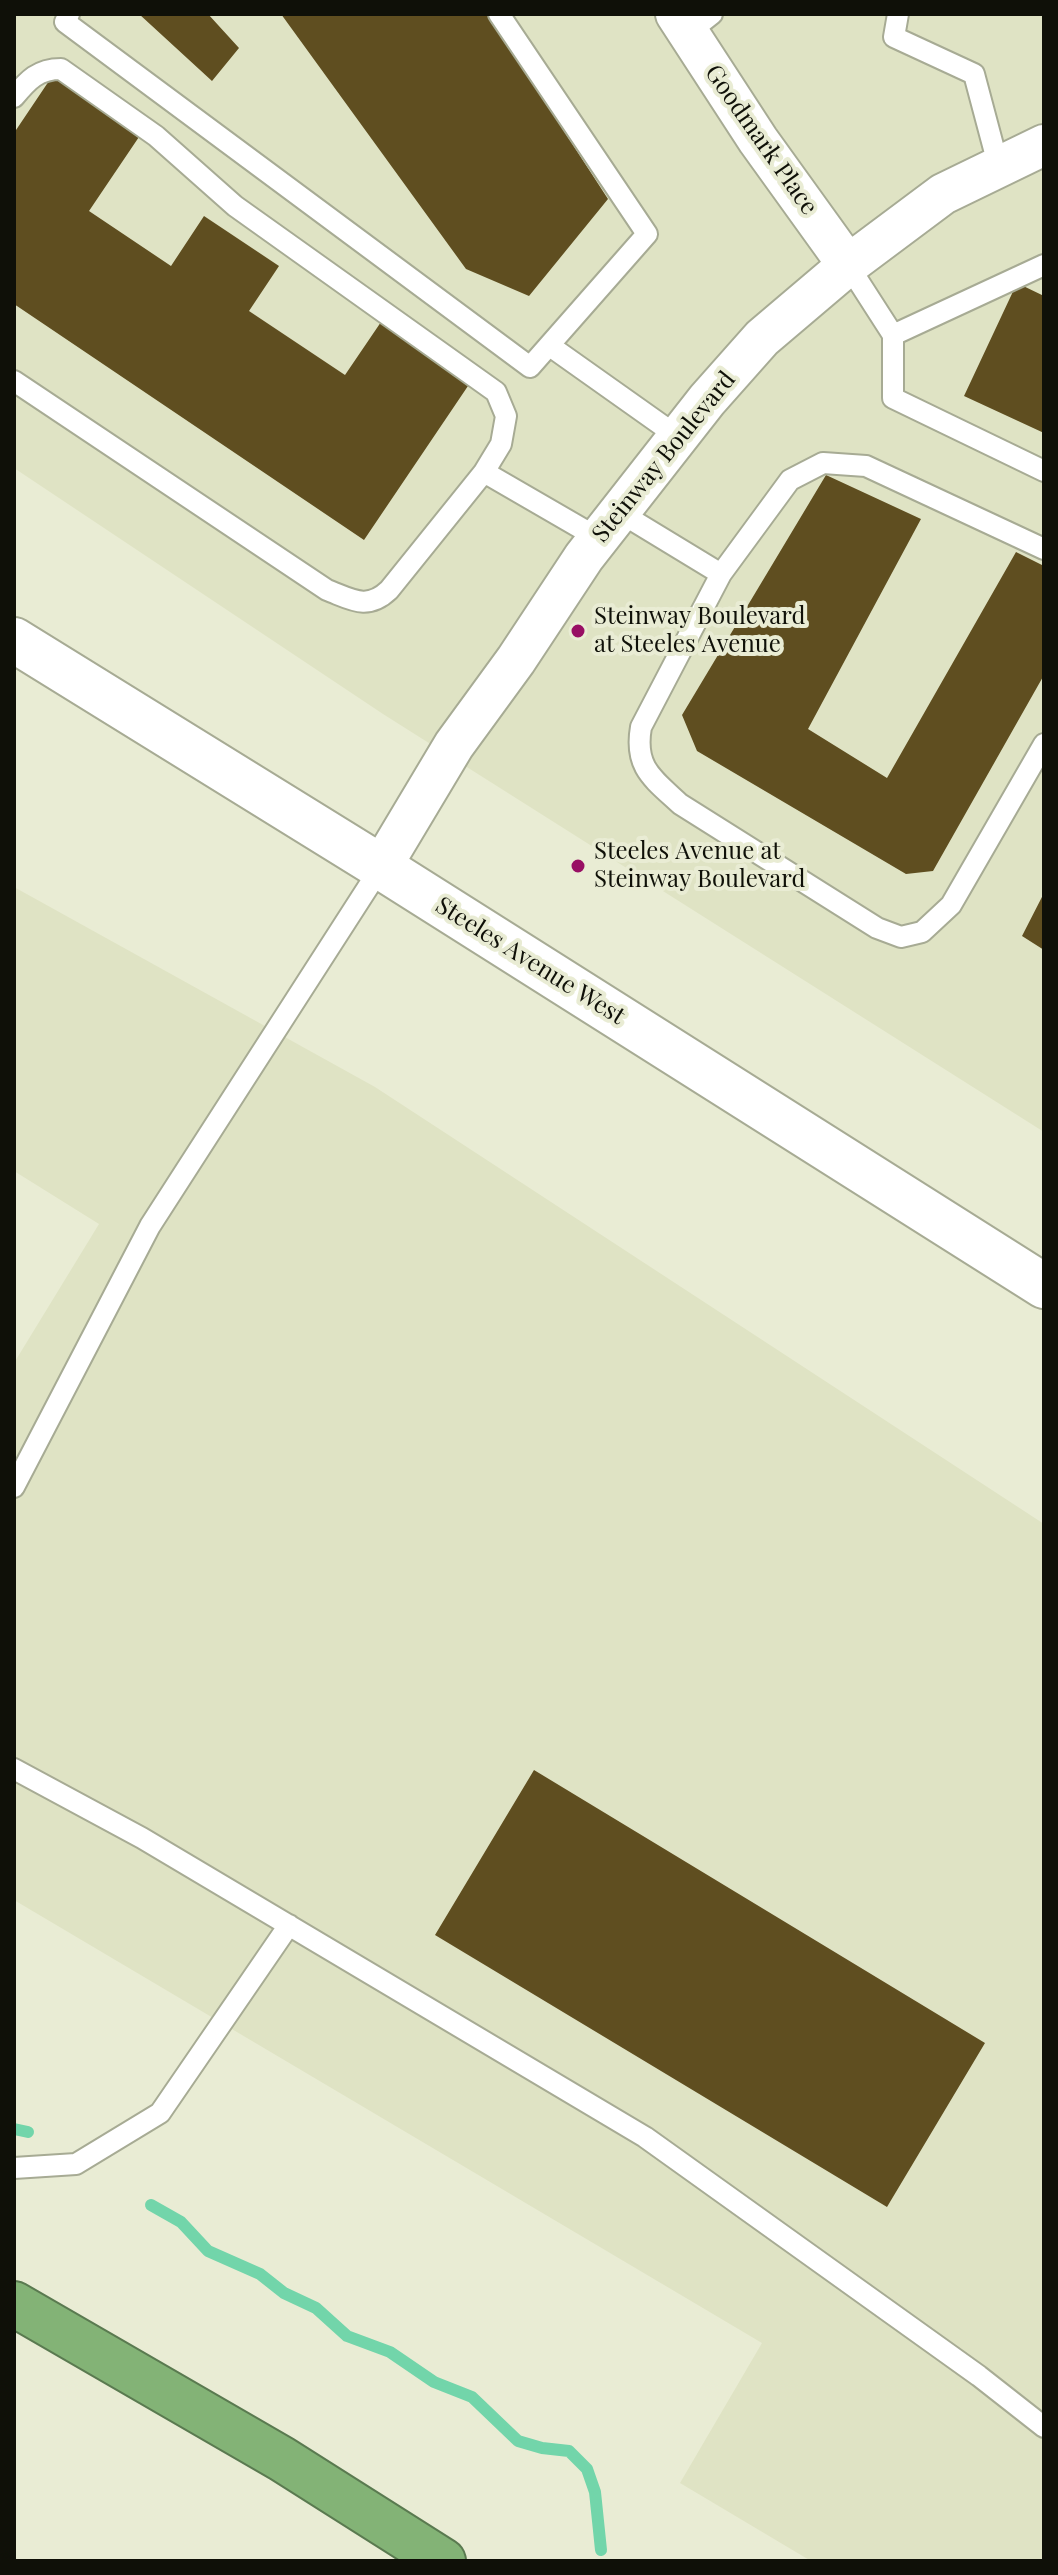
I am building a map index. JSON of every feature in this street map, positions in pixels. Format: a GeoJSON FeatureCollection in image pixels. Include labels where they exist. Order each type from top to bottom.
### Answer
{"type":"FeatureCollection","features":[{"type":"Feature","properties":{"kind":"highway"},"geometry":{"type":"LineString","coordinates":[[14,2304],[282,2459],[443,2561]]}},
{"type":"Feature","properties":{"kind":"main road","name":"Steeles Avenue West"},"geometry":{"type":"LineString","coordinates":[[14,640],[381,867],[1044,1286]]}},
{"type":"Feature","properties":{"kind":"street","name":"Goodmark Place"},"geometry":{"type":"LineString","coordinates":[[692,20],[758,140],[848,265]]}},
{"type":"Feature","properties":{"kind":"street","name":"Steinway Boulevard"},"geometry":{"type":"LineString","coordinates":[[381,867],[454,745],[608,525],[677,436],[762,338],[848,265],[943,194],[1044,145]]}},
{"type":"Feature","properties":{"kind":"lane"},"geometry":{"type":"LineString","coordinates":[[69,14],[65,22],[530,367],[647,234],[499,14]]}},
{"type":"Feature","properties":{"kind":"lane"},"geometry":{"type":"LineString","coordinates":[[898,14],[894,37],[974,74],[999,168]]}},
{"type":"Feature","properties":{"kind":"lane"},"geometry":{"type":"LineString","coordinates":[[14,97],[45,69],[61,69],[156,136],[235,206],[496,392],[506,416],[501,444],[484,472],[389,590],[379,600],[361,603],[327,590],[14,381]]}},
{"type":"Feature","properties":{"kind":"lane"},"geometry":{"type":"LineString","coordinates":[[848,265],[893,335],[893,398],[1044,471]]}},
{"type":"Feature","properties":{"kind":"lane"},"geometry":{"type":"LineString","coordinates":[[893,335],[1044,265]]}},
{"type":"Feature","properties":{"kind":"lane"},"geometry":{"type":"LineString","coordinates":[[550,346],[677,436]]}},
{"type":"Feature","properties":{"kind":"lane"},"geometry":{"type":"LineString","coordinates":[[1044,549],[866,466],[823,463],[790,480],[721,574],[641,727],[637,750],[652,778],[680,804],[877,928],[901,937],[922,932],[951,905],[1044,744]]}},
{"type":"Feature","properties":{"kind":"lane"},"geometry":{"type":"LineString","coordinates":[[484,472],[721,574]]}},
{"type":"Feature","properties":{"kind":"lane"},"geometry":{"type":"LineString","coordinates":[[14,1487],[150,1226],[381,867]]}},
{"type":"Feature","properties":{"kind":"lane"},"geometry":{"type":"LineString","coordinates":[[14,1769],[142,1838],[645,2137],[979,2376],[1044,2427]]}},
{"type":"Feature","properties":{"kind":"lane"},"geometry":{"type":"LineString","coordinates":[[14,2168],[76,2164],[160,2113],[289,1925]]}},
{"type":"Feature","properties":{"kind":"shaded area"},"geometry":{"type":"Polygon","coordinates":[[[14,14],[1044,14],[1044,1132],[383,714],[14,468],[14,14]]]}},
{"type":"Feature","properties":{"kind":"shaded area"},"geometry":{"type":"Polygon","coordinates":[[[14,887],[375,1087],[1044,1524],[1044,2561],[811,2561],[680,2483],[762,2343],[14,1900],[14,1363],[99,1224],[14,1171],[14,887]]]}},
{"type":"Feature","properties":{"kind":"building"},"geometry":{"type":"Polygon","coordinates":[[[139,14],[208,14],[239,48],[212,81],[139,14]]]}},
{"type":"Feature","properties":{"kind":"building"},"geometry":{"type":"Polygon","coordinates":[[[281,14],[488,14],[608,199],[529,296],[466,269],[281,14]]]}},
{"type":"Feature","properties":{"kind":"building"},"geometry":{"type":"Polygon","coordinates":[[[55,72],[143,131],[89,211],[171,266],[204,216],[279,266],[249,311],[345,375],[381,322],[470,383],[364,540],[14,304],[14,133],[55,72]]]}},
{"type":"Feature","properties":{"kind":"building"},"geometry":{"type":"Polygon","coordinates":[[[1017,283],[1044,296],[1044,433],[964,396],[1017,283]]]}},
{"type":"Feature","properties":{"kind":"building"},"geometry":{"type":"Polygon","coordinates":[[[826,475],[921,519],[808,729],[887,778],[1016,552],[1044,566],[1044,675],[933,871],[906,874],[697,751],[682,715],[826,475]]]}},
{"type":"Feature","properties":{"kind":"building"},"geometry":{"type":"Polygon","coordinates":[[[1044,893],[1044,950],[1022,936],[1044,893]]]}},
{"type":"Feature","properties":{"kind":"building"},"geometry":{"type":"Polygon","coordinates":[[[534,1770],[985,2043],[887,2207],[435,1935],[534,1770]]]}},
{"type":"Feature","properties":{"kind":"waterway"},"geometry":{"type":"LineString","coordinates":[[14,2129],[28,2132]]}},
{"type":"Feature","properties":{"kind":"waterway"},"geometry":{"type":"LineString","coordinates":[[151,2205],[181,2222],[208,2251],[260,2274],[284,2293],[316,2308],[347,2336],[390,2352],[434,2382],[472,2397],[518,2441],[569,2451],[587,2469],[595,2492],[601,2550]]}},
{"type":"Feature","properties":{"kind":"place","name":"Steinway Boulevard at Steeles Avenue"},"geometry":{"type":"Point","coordinates":[578,631]}},
{"type":"Feature","properties":{"kind":"place","name":"Steeles Avenue at Steinway Boulevard"},"geometry":{"type":"Point","coordinates":[578,866]}}]}
